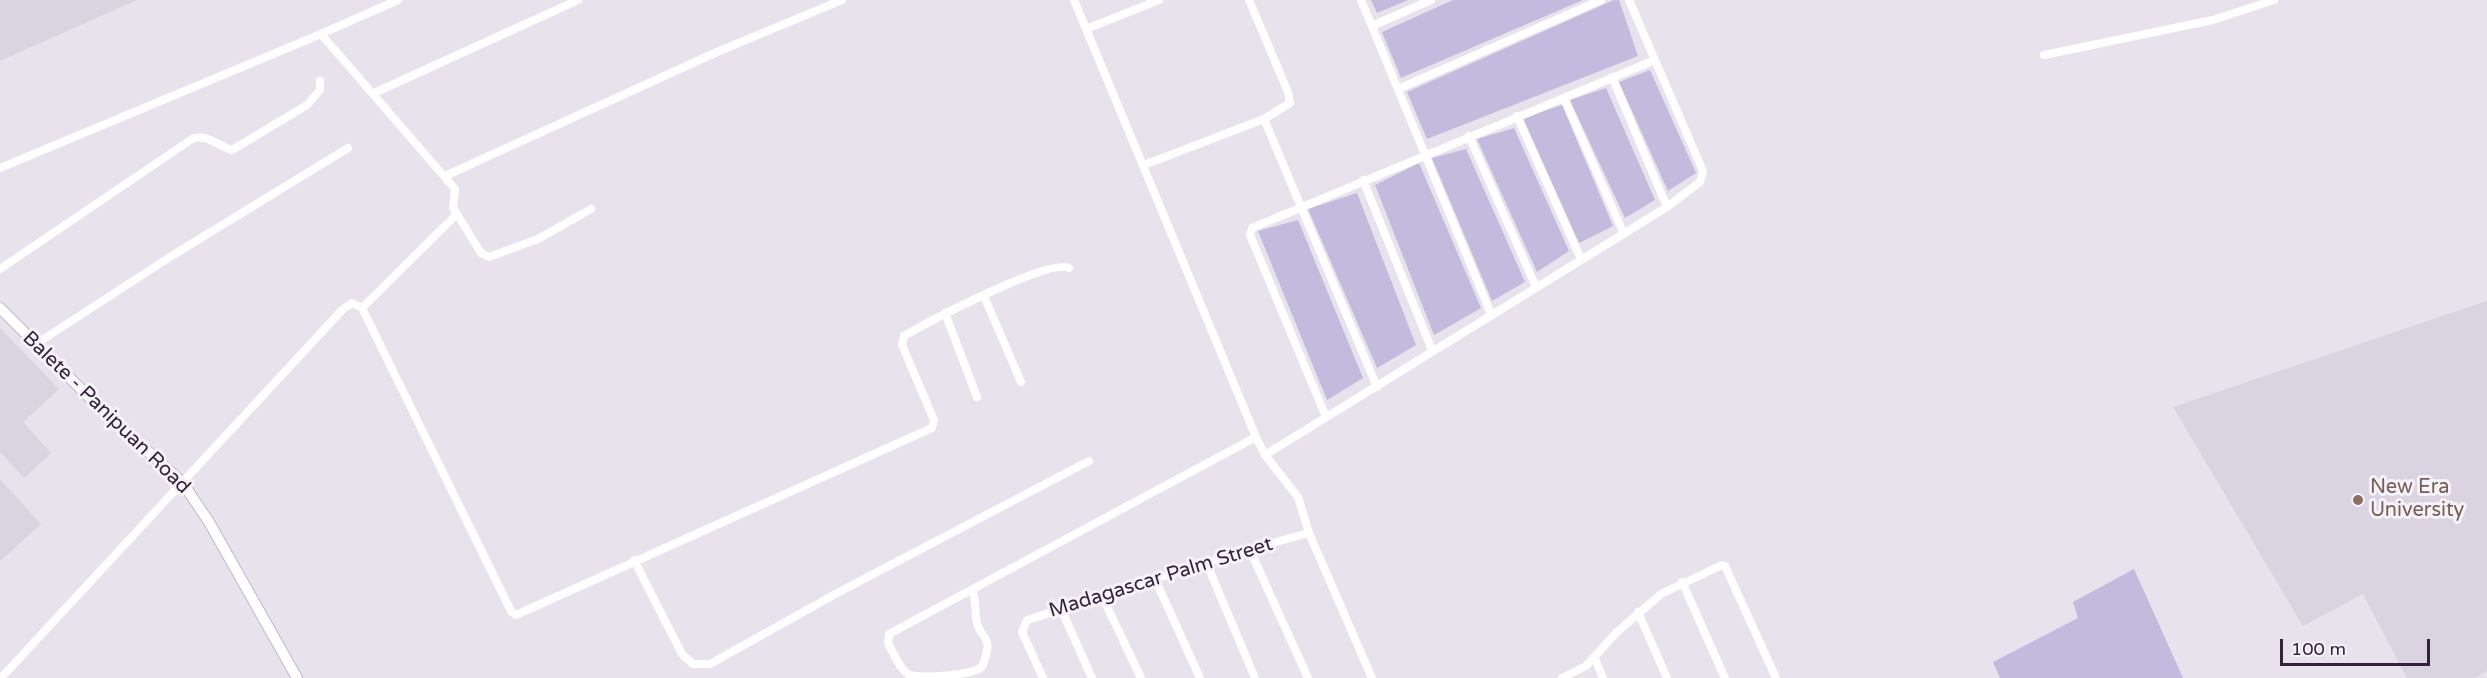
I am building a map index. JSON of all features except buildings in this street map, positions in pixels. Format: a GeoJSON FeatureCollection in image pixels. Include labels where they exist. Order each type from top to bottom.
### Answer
{"type":"FeatureCollection","features":[{"type":"Feature","properties":{"kind":"main road","name":"Balete - Panipuan Road"},"geometry":{"type":"LineString","coordinates":[[0,309],[103,411],[182,482],[209,522],[297,678]]}},
{"type":"Feature","properties":{"kind":"street"},"geometry":{"type":"LineString","coordinates":[[0,168],[398,0]]}},
{"type":"Feature","properties":{"kind":"street"},"geometry":{"type":"LineString","coordinates":[[560,9],[563,0]]}},
{"type":"Feature","properties":{"kind":"street"},"geometry":{"type":"LineString","coordinates":[[374,93],[578,0]]}},
{"type":"Feature","properties":{"kind":"street"},"geometry":{"type":"LineString","coordinates":[[445,176],[717,52],[842,0]]}},
{"type":"Feature","properties":{"kind":"street"},"geometry":{"type":"LineString","coordinates":[[1074,0],[1256,437],[1265,455],[1298,497],[1309,533],[1372,678]]}},
{"type":"Feature","properties":{"kind":"street"},"geometry":{"type":"LineString","coordinates":[[1086,29],[1159,0]]}},
{"type":"Feature","properties":{"kind":"street"},"geometry":{"type":"LineString","coordinates":[[1144,165],[1264,119],[1290,103],[1288,92],[1249,0]]}},
{"type":"Feature","properties":{"kind":"street"},"geometry":{"type":"LineString","coordinates":[[1361,0],[1491,314]]}},
{"type":"Feature","properties":{"kind":"street"},"geometry":{"type":"LineString","coordinates":[[1372,26],[1431,0]]}},
{"type":"Feature","properties":{"kind":"street"},"geometry":{"type":"LineString","coordinates":[[1398,89],[1601,0]]}},
{"type":"Feature","properties":{"kind":"street"},"geometry":{"type":"LineString","coordinates":[[1265,455],[1377,387],[1432,350],[1624,234],[1667,207],[1700,182],[1703,171],[1629,0]]}},
{"type":"Feature","properties":{"kind":"street"},"geometry":{"type":"LineString","coordinates":[[2044,55],[2213,20],[2274,0]]}},
{"type":"Feature","properties":{"kind":"street"},"geometry":{"type":"LineString","coordinates":[[321,34],[455,189],[453,207],[481,253],[489,258],[538,239],[591,209]]}},
{"type":"Feature","properties":{"kind":"street"},"geometry":{"type":"LineString","coordinates":[[1326,417],[1250,235],[1252,228],[1655,60]]}},
{"type":"Feature","properties":{"kind":"street"},"geometry":{"type":"LineString","coordinates":[[1612,77],[1667,207]]}},
{"type":"Feature","properties":{"kind":"street"},"geometry":{"type":"LineString","coordinates":[[0,269],[192,139],[198,136],[232,150],[307,105],[320,90],[320,81]]}},
{"type":"Feature","properties":{"kind":"street"},"geometry":{"type":"LineString","coordinates":[[1564,98],[1624,234]]}},
{"type":"Feature","properties":{"kind":"street"},"geometry":{"type":"LineString","coordinates":[[1517,116],[1581,259]]}},
{"type":"Feature","properties":{"kind":"street"},"geometry":{"type":"LineString","coordinates":[[1264,119],[1299,207],[1377,387]]}},
{"type":"Feature","properties":{"kind":"street"},"geometry":{"type":"LineString","coordinates":[[1469,136],[1536,287]]}},
{"type":"Feature","properties":{"kind":"street"},"geometry":{"type":"LineString","coordinates":[[36,344],[170,257],[348,148]]}},
{"type":"Feature","properties":{"kind":"street"},"geometry":{"type":"LineString","coordinates":[[1363,180],[1432,350]]}},
{"type":"Feature","properties":{"kind":"street"},"geometry":{"type":"LineString","coordinates":[[362,308],[457,214]]}},
{"type":"Feature","properties":{"kind":"street"},"geometry":{"type":"LineString","coordinates":[[1,678],[343,309],[352,303],[362,308],[512,614],[516,615],[932,428],[934,420],[902,340],[904,336],[945,313],[1048,268],[1061,265],[1069,268]]}},
{"type":"Feature","properties":{"kind":"street"},"geometry":{"type":"LineString","coordinates":[[984,296],[1021,382]]}},
{"type":"Feature","properties":{"kind":"street"},"geometry":{"type":"LineString","coordinates":[[945,313],[977,397]]}},
{"type":"Feature","properties":{"kind":"street"},"geometry":{"type":"LineString","coordinates":[[972,590],[976,599],[978,627],[987,638],[988,645],[982,667],[975,671],[939,678],[918,678],[907,674],[888,644],[890,634],[1256,437]]}},
{"type":"Feature","properties":{"kind":"street"},"geometry":{"type":"LineString","coordinates":[[634,560],[682,654],[693,664],[711,664],[841,591],[1089,461]]}},
{"type":"Feature","properties":{"kind":"street","name":"Madagascar Palm Street"},"geometry":{"type":"LineString","coordinates":[[1042,678],[1022,632],[1027,620],[1103,598],[1249,548],[1309,533]]}},
{"type":"Feature","properties":{"kind":"street"},"geometry":{"type":"LineString","coordinates":[[1249,548],[1308,678]]}},
{"type":"Feature","properties":{"kind":"street"},"geometry":{"type":"LineString","coordinates":[[1206,562],[1256,678]]}},
{"type":"Feature","properties":{"kind":"street"},"geometry":{"type":"LineString","coordinates":[[1562,678],[1594,659],[1617,632],[1661,594],[1717,565],[1725,566],[1776,678]]}},
{"type":"Feature","properties":{"kind":"street"},"geometry":{"type":"LineString","coordinates":[[1155,579],[1200,678]]}},
{"type":"Feature","properties":{"kind":"street"},"geometry":{"type":"LineString","coordinates":[[1683,582],[1725,678]]}},
{"type":"Feature","properties":{"kind":"street"},"geometry":{"type":"LineString","coordinates":[[1103,598],[1140,678]]}},
{"type":"Feature","properties":{"kind":"street"},"geometry":{"type":"LineString","coordinates":[[1061,609],[1092,678]]}},
{"type":"Feature","properties":{"kind":"street"},"geometry":{"type":"LineString","coordinates":[[1638,612],[1667,678]]}},
{"type":"Feature","properties":{"kind":"street"},"geometry":{"type":"LineString","coordinates":[[1594,659],[1603,678]]}},
{"type":"Feature","properties":{"kind":"shaded area"},"geometry":{"type":"Polygon","coordinates":[[[0,0],[137,0],[0,61],[0,0]]]}},
{"type":"Feature","properties":{"kind":"shaded area"},"geometry":{"type":"Polygon","coordinates":[[[1371,0],[1408,0],[1377,13],[1371,0]]]}},
{"type":"Feature","properties":{"kind":"shaded area"},"geometry":{"type":"Polygon","coordinates":[[[1453,0],[1583,0],[1401,78],[1382,32],[1453,0]]]}},
{"type":"Feature","properties":{"kind":"shaded area"},"geometry":{"type":"Polygon","coordinates":[[[1614,0],[1619,0],[1638,56],[1427,139],[1407,92],[1614,0]]]}},
{"type":"Feature","properties":{"kind":"shaded area"},"geometry":{"type":"Polygon","coordinates":[[[1650,70],[1696,173],[1668,191],[1619,82],[1650,70]]]}},
{"type":"Feature","properties":{"kind":"shaded area"},"geometry":{"type":"Polygon","coordinates":[[[1606,88],[1655,200],[1625,218],[1570,100],[1606,88]]]}},
{"type":"Feature","properties":{"kind":"shaded area"},"geometry":{"type":"Polygon","coordinates":[[[1562,105],[1613,226],[1579,243],[1523,118],[1562,105]]]}},
{"type":"Feature","properties":{"kind":"shaded area"},"geometry":{"type":"Polygon","coordinates":[[[1514,128],[1569,251],[1537,272],[1477,139],[1514,128]]]}},
{"type":"Feature","properties":{"kind":"shaded area"},"geometry":{"type":"Polygon","coordinates":[[[1466,149],[1525,282],[1492,301],[1432,158],[1466,149]]]}},
{"type":"Feature","properties":{"kind":"shaded area"},"geometry":{"type":"Polygon","coordinates":[[[1419,163],[1481,308],[1434,335],[1375,185],[1419,163]]]}},
{"type":"Feature","properties":{"kind":"shaded area"},"geometry":{"type":"Polygon","coordinates":[[[1357,193],[1416,345],[1377,368],[1308,209],[1357,193]]]}},
{"type":"Feature","properties":{"kind":"shaded area"},"geometry":{"type":"Polygon","coordinates":[[[1298,220],[1363,378],[1327,400],[1258,231],[1298,220]]]}},
{"type":"Feature","properties":{"kind":"shaded area","name":"New Era University"},"geometry":{"type":"Polygon","coordinates":[[[2487,301],[2487,671],[2476,678],[2407,678],[2363,594],[2303,626],[2173,407],[2487,301]]]}},
{"type":"Feature","properties":{"kind":"shaded area"},"geometry":{"type":"Polygon","coordinates":[[[0,328],[59,389],[23,422],[51,453],[24,478],[0,452],[0,328]]]}},
{"type":"Feature","properties":{"kind":"shaded area"},"geometry":{"type":"Polygon","coordinates":[[[0,479],[41,524],[0,561],[0,479]]]}},
{"type":"Feature","properties":{"kind":"shaded area"},"geometry":{"type":"Polygon","coordinates":[[[2134,569],[2183,678],[2000,678],[1993,662],[2078,618],[2073,602],[2134,569]]]}},
{"type":"Feature","properties":{"kind":"place","name":"New Era University"},"geometry":{"type":"Point","coordinates":[2358,500]}}]}
